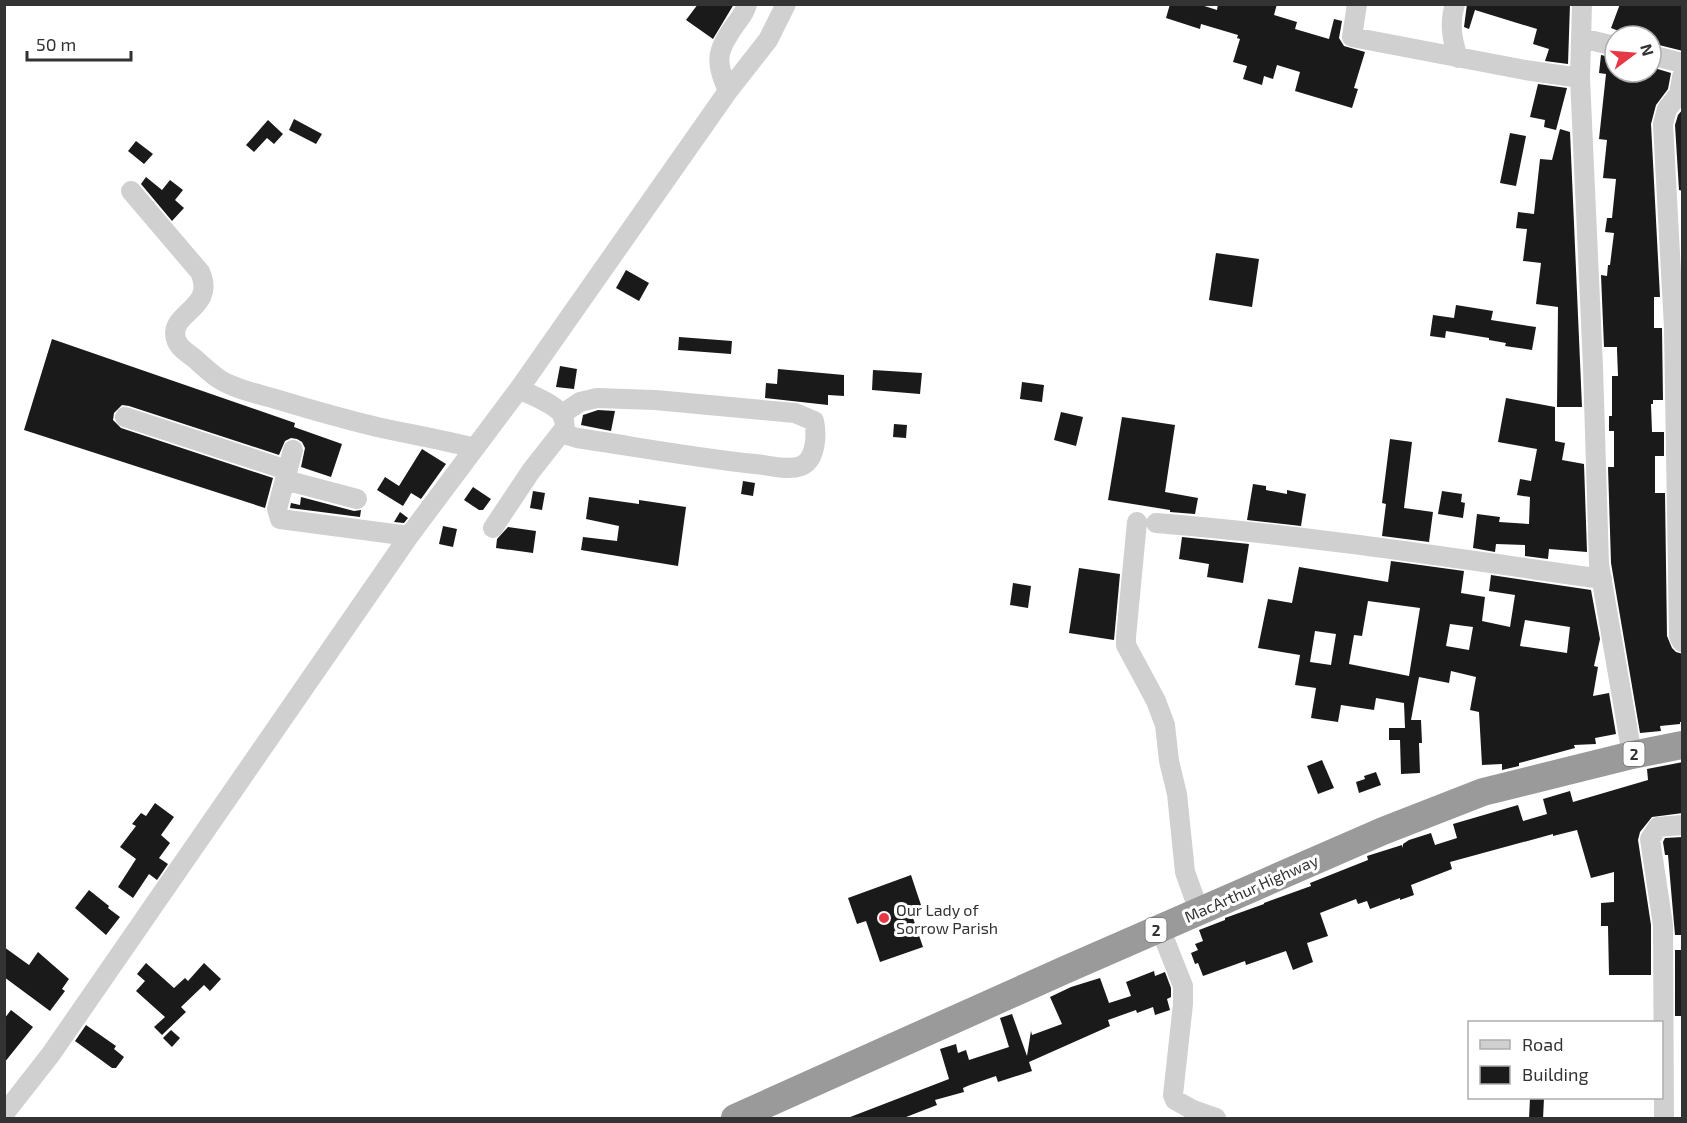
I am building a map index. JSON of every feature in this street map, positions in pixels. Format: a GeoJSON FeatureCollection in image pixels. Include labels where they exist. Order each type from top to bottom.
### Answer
{"type":"FeatureCollection","features":[{"type":"Feature","properties":{"kind":"highway","name":"MacArthur Highway"},"geometry":{"type":"LineString","coordinates":[[735,1119],[1160,928],[1383,831],[1483,792],[1632,755],[1683,745]]}},
{"type":"Feature","properties":{"kind":"street"},"geometry":{"type":"LineString","coordinates":[[728,91],[720,70],[718,54],[725,39],[746,11],[747,4]]}},
{"type":"Feature","properties":{"kind":"street"},"geometry":{"type":"LineString","coordinates":[[4,1114],[51,1054],[409,536],[519,389],[728,91],[768,40],[786,4]]}},
{"type":"Feature","properties":{"kind":"street"},"geometry":{"type":"LineString","coordinates":[[1357,4],[1352,37],[1458,58],[1580,78]]}},
{"type":"Feature","properties":{"kind":"street"},"geometry":{"type":"LineString","coordinates":[[1455,4],[1451,25],[1458,58]]}},
{"type":"Feature","properties":{"kind":"street"},"geometry":{"type":"LineString","coordinates":[[1582,4],[1580,78],[1599,564],[1632,755]]}},
{"type":"Feature","properties":{"kind":"street"},"geometry":{"type":"LineString","coordinates":[[1581,38],[1603,43]]}},
{"type":"Feature","properties":{"kind":"street"},"geometry":{"type":"LineString","coordinates":[[1663,58],[1683,63]]}},
{"type":"Feature","properties":{"kind":"street"},"geometry":{"type":"LineString","coordinates":[[1683,77],[1679,94],[1666,109],[1663,124],[1674,328],[1679,636],[1683,642]]}},
{"type":"Feature","properties":{"kind":"street"},"geometry":{"type":"LineString","coordinates":[[131,191],[200,272],[205,292],[200,301],[177,325],[175,334],[182,348],[211,373],[230,384],[304,408],[476,448]]}},
{"type":"Feature","properties":{"kind":"street"},"geometry":{"type":"LineString","coordinates":[[493,528],[563,421],[587,399],[655,400],[795,413],[814,421],[816,427],[813,454],[803,465],[792,468],[578,438],[567,435],[563,421],[558,409],[519,389]]}},
{"type":"Feature","properties":{"kind":"street"},"geometry":{"type":"LineString","coordinates":[[125,417],[357,499]]}},
{"type":"Feature","properties":{"kind":"street"},"geometry":{"type":"LineString","coordinates":[[293,450],[277,509],[280,519],[409,536]]}},
{"type":"Feature","properties":{"kind":"street"},"geometry":{"type":"LineString","coordinates":[[1199,911],[1185,872],[1177,794],[1169,761],[1165,725],[1156,701],[1126,645],[1125,636],[1146,522],[1328,540],[1602,579]]}},
{"type":"Feature","properties":{"kind":"street"},"geometry":{"type":"LineString","coordinates":[[1664,1119],[1663,925],[1650,839],[1658,828],[1683,825]]}},
{"type":"Feature","properties":{"kind":"street"},"geometry":{"type":"LineString","coordinates":[[1160,928],[1183,986],[1173,1095],[1175,1100],[1216,1119]]}},
{"type":"Feature","properties":{"kind":"building"},"geometry":{"type":"Polygon","coordinates":[[[698,4],[734,4],[713,39],[686,20],[698,4]]]}},
{"type":"Feature","properties":{"kind":"building"},"geometry":{"type":"Polygon","coordinates":[[[1170,4],[1198,4],[1217,10],[1218,4],[1277,4],[1274,15],[1297,22],[1295,29],[1329,39],[1334,19],[1342,21],[1339,38],[1344,46],[1365,52],[1354,88],[1358,89],[1352,108],[1295,91],[1300,72],[1277,65],[1273,79],[1264,76],[1262,85],[1243,79],[1247,66],[1233,62],[1240,39],[1237,38],[1238,35],[1201,24],[1200,29],[1166,18],[1170,4]]]}},
{"type":"Feature","properties":{"kind":"building"},"geometry":{"type":"Polygon","coordinates":[[[1467,4],[1570,4],[1568,64],[1545,61],[1549,49],[1533,44],[1537,29],[1475,10],[1469,29],[1464,27],[1467,4]]]}},
{"type":"Feature","properties":{"kind":"building"},"geometry":{"type":"Polygon","coordinates":[[[1620,4],[1683,4],[1683,51],[1663,46],[1663,24],[1612,24],[1620,4]]]}},
{"type":"Feature","properties":{"kind":"building"},"geometry":{"type":"Polygon","coordinates":[[[1601,55],[1603,55],[1603,74],[1599,73],[1601,55]]]}},
{"type":"Feature","properties":{"kind":"building"},"geometry":{"type":"Polygon","coordinates":[[[1663,71],[1671,73],[1668,89],[1656,105],[1651,124],[1660,297],[1654,297],[1654,328],[1662,328],[1663,400],[1653,400],[1651,404],[1652,432],[1664,432],[1664,456],[1655,456],[1655,493],[1665,493],[1667,636],[1672,648],[1683,654],[1683,722],[1660,726],[1661,731],[1640,733],[1611,563],[1608,467],[1614,467],[1614,431],[1609,431],[1609,416],[1612,416],[1612,376],[1618,376],[1617,347],[1604,347],[1601,275],[1607,276],[1608,265],[1610,265],[1614,233],[1605,232],[1607,218],[1612,218],[1616,179],[1603,178],[1607,140],[1599,139],[1605,84],[1663,84],[1663,71]]]}},
{"type":"Feature","properties":{"kind":"building"},"geometry":{"type":"Polygon","coordinates":[[[1538,84],[1567,88],[1556,130],[1544,127],[1545,120],[1530,117],[1538,84]]]}},
{"type":"Feature","properties":{"kind":"building"},"geometry":{"type":"Polygon","coordinates":[[[1683,109],[1683,191],[1679,190],[1675,125],[1683,109]]]}},
{"type":"Feature","properties":{"kind":"building"},"geometry":{"type":"Polygon","coordinates":[[[294,119],[322,134],[316,144],[289,130],[294,119]]]}},
{"type":"Feature","properties":{"kind":"building"},"geometry":{"type":"Polygon","coordinates":[[[268,120],[283,134],[274,144],[267,138],[254,152],[246,145],[268,120]]]}},
{"type":"Feature","properties":{"kind":"building"},"geometry":{"type":"Polygon","coordinates":[[[1560,129],[1570,132],[1582,407],[1557,407],[1558,307],[1536,304],[1541,263],[1523,261],[1527,229],[1516,228],[1518,212],[1534,214],[1540,159],[1552,160],[1560,129]]]}},
{"type":"Feature","properties":{"kind":"building"},"geometry":{"type":"Polygon","coordinates":[[[1510,133],[1526,136],[1516,186],[1500,183],[1510,133]]]}},
{"type":"Feature","properties":{"kind":"building"},"geometry":{"type":"Polygon","coordinates":[[[136,141],[153,154],[144,164],[128,151],[136,141]]]}},
{"type":"Feature","properties":{"kind":"building"},"geometry":{"type":"Polygon","coordinates":[[[146,177],[162,190],[170,180],[183,190],[175,200],[184,208],[172,221],[141,184],[146,177]]]}},
{"type":"Feature","properties":{"kind":"building"},"geometry":{"type":"Polygon","coordinates":[[[1216,253],[1259,259],[1252,307],[1209,300],[1216,253]]]}},
{"type":"Feature","properties":{"kind":"building"},"geometry":{"type":"Polygon","coordinates":[[[626,270],[649,283],[639,301],[616,288],[626,270]]]}},
{"type":"Feature","properties":{"kind":"building"},"geometry":{"type":"Polygon","coordinates":[[[1456,305],[1493,311],[1491,320],[1536,327],[1532,350],[1505,346],[1506,343],[1489,340],[1489,338],[1446,331],[1445,338],[1430,336],[1433,315],[1454,318],[1456,305]]]}},
{"type":"Feature","properties":{"kind":"building"},"geometry":{"type":"Polygon","coordinates":[[[679,337],[732,341],[731,354],[678,350],[679,337]]]}},
{"type":"Feature","properties":{"kind":"building"},"geometry":{"type":"Polygon","coordinates":[[[52,339],[295,423],[294,427],[342,444],[331,477],[301,467],[305,448],[297,439],[291,438],[285,441],[279,455],[129,406],[122,405],[114,413],[113,420],[121,428],[273,478],[265,508],[24,430],[52,339]]]}},
{"type":"Feature","properties":{"kind":"building"},"geometry":{"type":"Polygon","coordinates":[[[560,366],[577,369],[574,389],[556,387],[560,366]]]}},
{"type":"Feature","properties":{"kind":"building"},"geometry":{"type":"Polygon","coordinates":[[[778,369],[844,375],[844,396],[828,395],[828,405],[765,398],[766,383],[777,384],[778,369]]]}},
{"type":"Feature","properties":{"kind":"building"},"geometry":{"type":"Polygon","coordinates":[[[873,370],[922,373],[920,394],[872,390],[873,370]]]}},
{"type":"Feature","properties":{"kind":"building"},"geometry":{"type":"Polygon","coordinates":[[[1022,382],[1044,385],[1042,402],[1020,399],[1022,382]]]}},
{"type":"Feature","properties":{"kind":"building"},"geometry":{"type":"Polygon","coordinates":[[[1506,398],[1555,407],[1555,441],[1565,443],[1562,460],[1584,464],[1587,552],[1549,549],[1548,559],[1525,556],[1525,545],[1496,544],[1495,552],[1473,548],[1477,514],[1500,517],[1499,522],[1529,524],[1530,497],[1517,495],[1520,479],[1531,481],[1537,449],[1498,442],[1506,398]]]}},
{"type":"Feature","properties":{"kind":"building"},"geometry":{"type":"Polygon","coordinates":[[[598,410],[615,411],[611,431],[581,425],[583,415],[598,410]]]}},
{"type":"Feature","properties":{"kind":"building"},"geometry":{"type":"Polygon","coordinates":[[[1061,412],[1083,417],[1076,446],[1054,440],[1061,412]]]}},
{"type":"Feature","properties":{"kind":"building"},"geometry":{"type":"Polygon","coordinates":[[[1122,417],[1175,425],[1165,492],[1198,498],[1195,514],[1170,512],[1170,510],[1108,500],[1122,417]]]}},
{"type":"Feature","properties":{"kind":"building"},"geometry":{"type":"Polygon","coordinates":[[[894,424],[907,425],[906,438],[893,437],[894,424]]]}},
{"type":"Feature","properties":{"kind":"building"},"geometry":{"type":"Polygon","coordinates":[[[1390,439],[1412,442],[1404,508],[1433,512],[1429,542],[1382,536],[1386,504],[1382,503],[1390,439]]]}},
{"type":"Feature","properties":{"kind":"building"},"geometry":{"type":"Polygon","coordinates":[[[422,449],[446,464],[421,499],[411,493],[403,506],[377,490],[385,477],[399,486],[422,449]]]}},
{"type":"Feature","properties":{"kind":"building"},"geometry":{"type":"Polygon","coordinates":[[[743,481],[755,483],[753,496],[741,494],[743,481]]]}},
{"type":"Feature","properties":{"kind":"building"},"geometry":{"type":"Polygon","coordinates":[[[1253,484],[1266,486],[1266,490],[1287,494],[1287,490],[1306,494],[1301,526],[1247,520],[1253,484]]]}},
{"type":"Feature","properties":{"kind":"building"},"geometry":{"type":"Polygon","coordinates":[[[473,487],[491,499],[483,510],[479,510],[464,500],[473,487]]]}},
{"type":"Feature","properties":{"kind":"building"},"geometry":{"type":"Polygon","coordinates":[[[533,491],[545,493],[542,510],[530,508],[533,491]]]}},
{"type":"Feature","properties":{"kind":"building"},"geometry":{"type":"Polygon","coordinates":[[[1442,491],[1462,494],[1461,502],[1465,503],[1463,518],[1438,514],[1442,491]]]}},
{"type":"Feature","properties":{"kind":"building"},"geometry":{"type":"Polygon","coordinates":[[[301,497],[354,511],[361,510],[360,517],[290,508],[291,503],[300,505],[301,497]]]}},
{"type":"Feature","properties":{"kind":"building"},"geometry":{"type":"Polygon","coordinates":[[[589,497],[639,504],[639,500],[686,507],[678,566],[581,550],[583,537],[617,541],[619,526],[586,519],[589,497]]]}},
{"type":"Feature","properties":{"kind":"building"},"geometry":{"type":"Polygon","coordinates":[[[400,512],[408,518],[404,523],[394,522],[400,512]]]}},
{"type":"Feature","properties":{"kind":"building"},"geometry":{"type":"Polygon","coordinates":[[[443,526],[457,529],[453,547],[439,544],[443,526]]]}},
{"type":"Feature","properties":{"kind":"building"},"geometry":{"type":"Polygon","coordinates":[[[508,527],[536,531],[533,553],[496,548],[497,539],[508,527]]]}},
{"type":"Feature","properties":{"kind":"building"},"geometry":{"type":"Polygon","coordinates":[[[1182,537],[1249,544],[1243,583],[1207,577],[1209,564],[1179,559],[1182,537]]]}},
{"type":"Feature","properties":{"kind":"building"},"geometry":{"type":"Polygon","coordinates":[[[1391,561],[1464,571],[1461,593],[1485,597],[1482,621],[1510,627],[1515,595],[1489,591],[1491,575],[1591,590],[1600,639],[1594,666],[1598,667],[1593,696],[1609,693],[1616,734],[1595,738],[1596,744],[1574,745],[1575,748],[1502,770],[1502,764],[1482,765],[1479,712],[1470,710],[1476,677],[1451,671],[1449,683],[1419,677],[1411,720],[1421,720],[1420,773],[1401,774],[1400,740],[1389,740],[1389,728],[1405,728],[1404,703],[1376,698],[1374,710],[1341,705],[1338,722],[1311,718],[1316,688],[1295,685],[1300,655],[1258,648],[1268,599],[1292,603],[1299,567],[1388,582],[1391,561]],[[1368,601],[1362,636],[1354,635],[1349,664],[1409,676],[1420,608],[1368,601]],[[1525,620],[1520,646],[1567,653],[1570,627],[1525,620]],[[1450,624],[1446,646],[1469,650],[1473,627],[1450,624]],[[1315,631],[1310,662],[1331,665],[1336,634],[1315,631]]]}},
{"type":"Feature","properties":{"kind":"building"},"geometry":{"type":"Polygon","coordinates":[[[1079,568],[1120,574],[1114,640],[1069,633],[1079,568]]]}},
{"type":"Feature","properties":{"kind":"building"},"geometry":{"type":"Polygon","coordinates":[[[1013,583],[1031,586],[1028,608],[1010,605],[1013,583]]]}},
{"type":"Feature","properties":{"kind":"building"},"geometry":{"type":"Polygon","coordinates":[[[1322,760],[1334,788],[1318,794],[1307,766],[1322,760]]]}},
{"type":"Feature","properties":{"kind":"building"},"geometry":{"type":"Polygon","coordinates":[[[1683,762],[1683,813],[1652,817],[1640,832],[1638,840],[1651,925],[1651,975],[1609,975],[1608,926],[1601,926],[1601,903],[1614,902],[1614,872],[1591,878],[1577,830],[1553,836],[1553,834],[1450,862],[1452,869],[1411,885],[1414,895],[1400,900],[1400,898],[1370,909],[1367,901],[1358,904],[1356,899],[1320,913],[1328,936],[1307,943],[1313,962],[1293,970],[1286,951],[1246,965],[1245,961],[1203,976],[1198,963],[1195,964],[1191,953],[1198,950],[1195,944],[1203,941],[1199,930],[1311,886],[1310,883],[1368,860],[1367,856],[1402,845],[1403,848],[1403,844],[1409,840],[1431,833],[1435,845],[1457,838],[1453,824],[1518,805],[1523,821],[1547,814],[1543,799],[1570,791],[1573,802],[1648,780],[1647,769],[1683,762]]]}},
{"type":"Feature","properties":{"kind":"building"},"geometry":{"type":"Polygon","coordinates":[[[1376,772],[1381,785],[1359,793],[1356,782],[1376,772]]]}},
{"type":"Feature","properties":{"kind":"building"},"geometry":{"type":"Polygon","coordinates":[[[155,803],[174,817],[161,835],[170,843],[159,858],[168,864],[157,880],[149,874],[133,898],[118,887],[136,859],[120,847],[136,826],[132,824],[141,813],[146,816],[155,803]]]}},
{"type":"Feature","properties":{"kind":"building"},"geometry":{"type":"Polygon","coordinates":[[[1683,837],[1683,935],[1675,935],[1668,855],[1665,855],[1663,842],[1665,838],[1683,837]]]}},
{"type":"Feature","properties":{"kind":"building","name":"Our Lady of Sorrow Parish"},"geometry":{"type":"Polygon","coordinates":[[[911,875],[923,911],[912,915],[923,947],[880,962],[866,921],[857,924],[848,898],[911,875]]]}},
{"type":"Feature","properties":{"kind":"building"},"geometry":{"type":"Polygon","coordinates":[[[89,890],[120,917],[106,935],[75,908],[89,890]]]}},
{"type":"Feature","properties":{"kind":"building"},"geometry":{"type":"Polygon","coordinates":[[[4,947],[29,965],[38,952],[69,979],[62,989],[65,991],[50,1011],[4,977],[4,947]]]}},
{"type":"Feature","properties":{"kind":"building"},"geometry":{"type":"Polygon","coordinates":[[[1675,950],[1682,950],[1683,1016],[1675,1016],[1675,950]]]}},
{"type":"Feature","properties":{"kind":"building"},"geometry":{"type":"Polygon","coordinates":[[[146,963],[174,988],[185,978],[188,981],[204,963],[221,979],[210,991],[204,985],[181,1007],[186,1012],[162,1035],[154,1027],[165,1017],[136,991],[145,981],[137,974],[146,963]]]}},
{"type":"Feature","properties":{"kind":"building"},"geometry":{"type":"Polygon","coordinates":[[[1154,971],[1155,976],[1165,972],[1171,988],[1171,997],[1167,999],[1170,1010],[1155,1015],[1153,1007],[1137,1013],[1136,1010],[1108,1020],[1110,1026],[1029,1062],[1032,1071],[998,1082],[996,1076],[970,1085],[963,1088],[964,1092],[935,1100],[937,1105],[901,1119],[845,1119],[949,1079],[940,1049],[956,1044],[958,1053],[966,1050],[969,1060],[1009,1047],[1000,1018],[1012,1014],[1027,1056],[1031,1031],[1032,1035],[1062,1024],[1050,997],[1071,987],[1100,978],[1109,1003],[1131,996],[1126,982],[1154,971]]]}},
{"type":"Feature","properties":{"kind":"building"},"geometry":{"type":"Polygon","coordinates":[[[11,1010],[33,1027],[4,1063],[4,1019],[11,1010]]]}},
{"type":"Feature","properties":{"kind":"building"},"geometry":{"type":"Polygon","coordinates":[[[86,1025],[116,1046],[114,1049],[124,1057],[116,1068],[112,1068],[75,1041],[86,1025]]]}},
{"type":"Feature","properties":{"kind":"building"},"geometry":{"type":"Polygon","coordinates":[[[171,1030],[180,1038],[172,1047],[163,1038],[171,1030]]]}},
{"type":"Feature","properties":{"kind":"building"},"geometry":{"type":"Polygon","coordinates":[[[1530,1099],[1544,1099],[1543,1119],[1529,1119],[1530,1099]]]}},
{"type":"Feature","properties":{"kind":"place","name":"Our Lady of Sorrow Parish"},"geometry":{"type":"Point","coordinates":[884,918]}}]}
